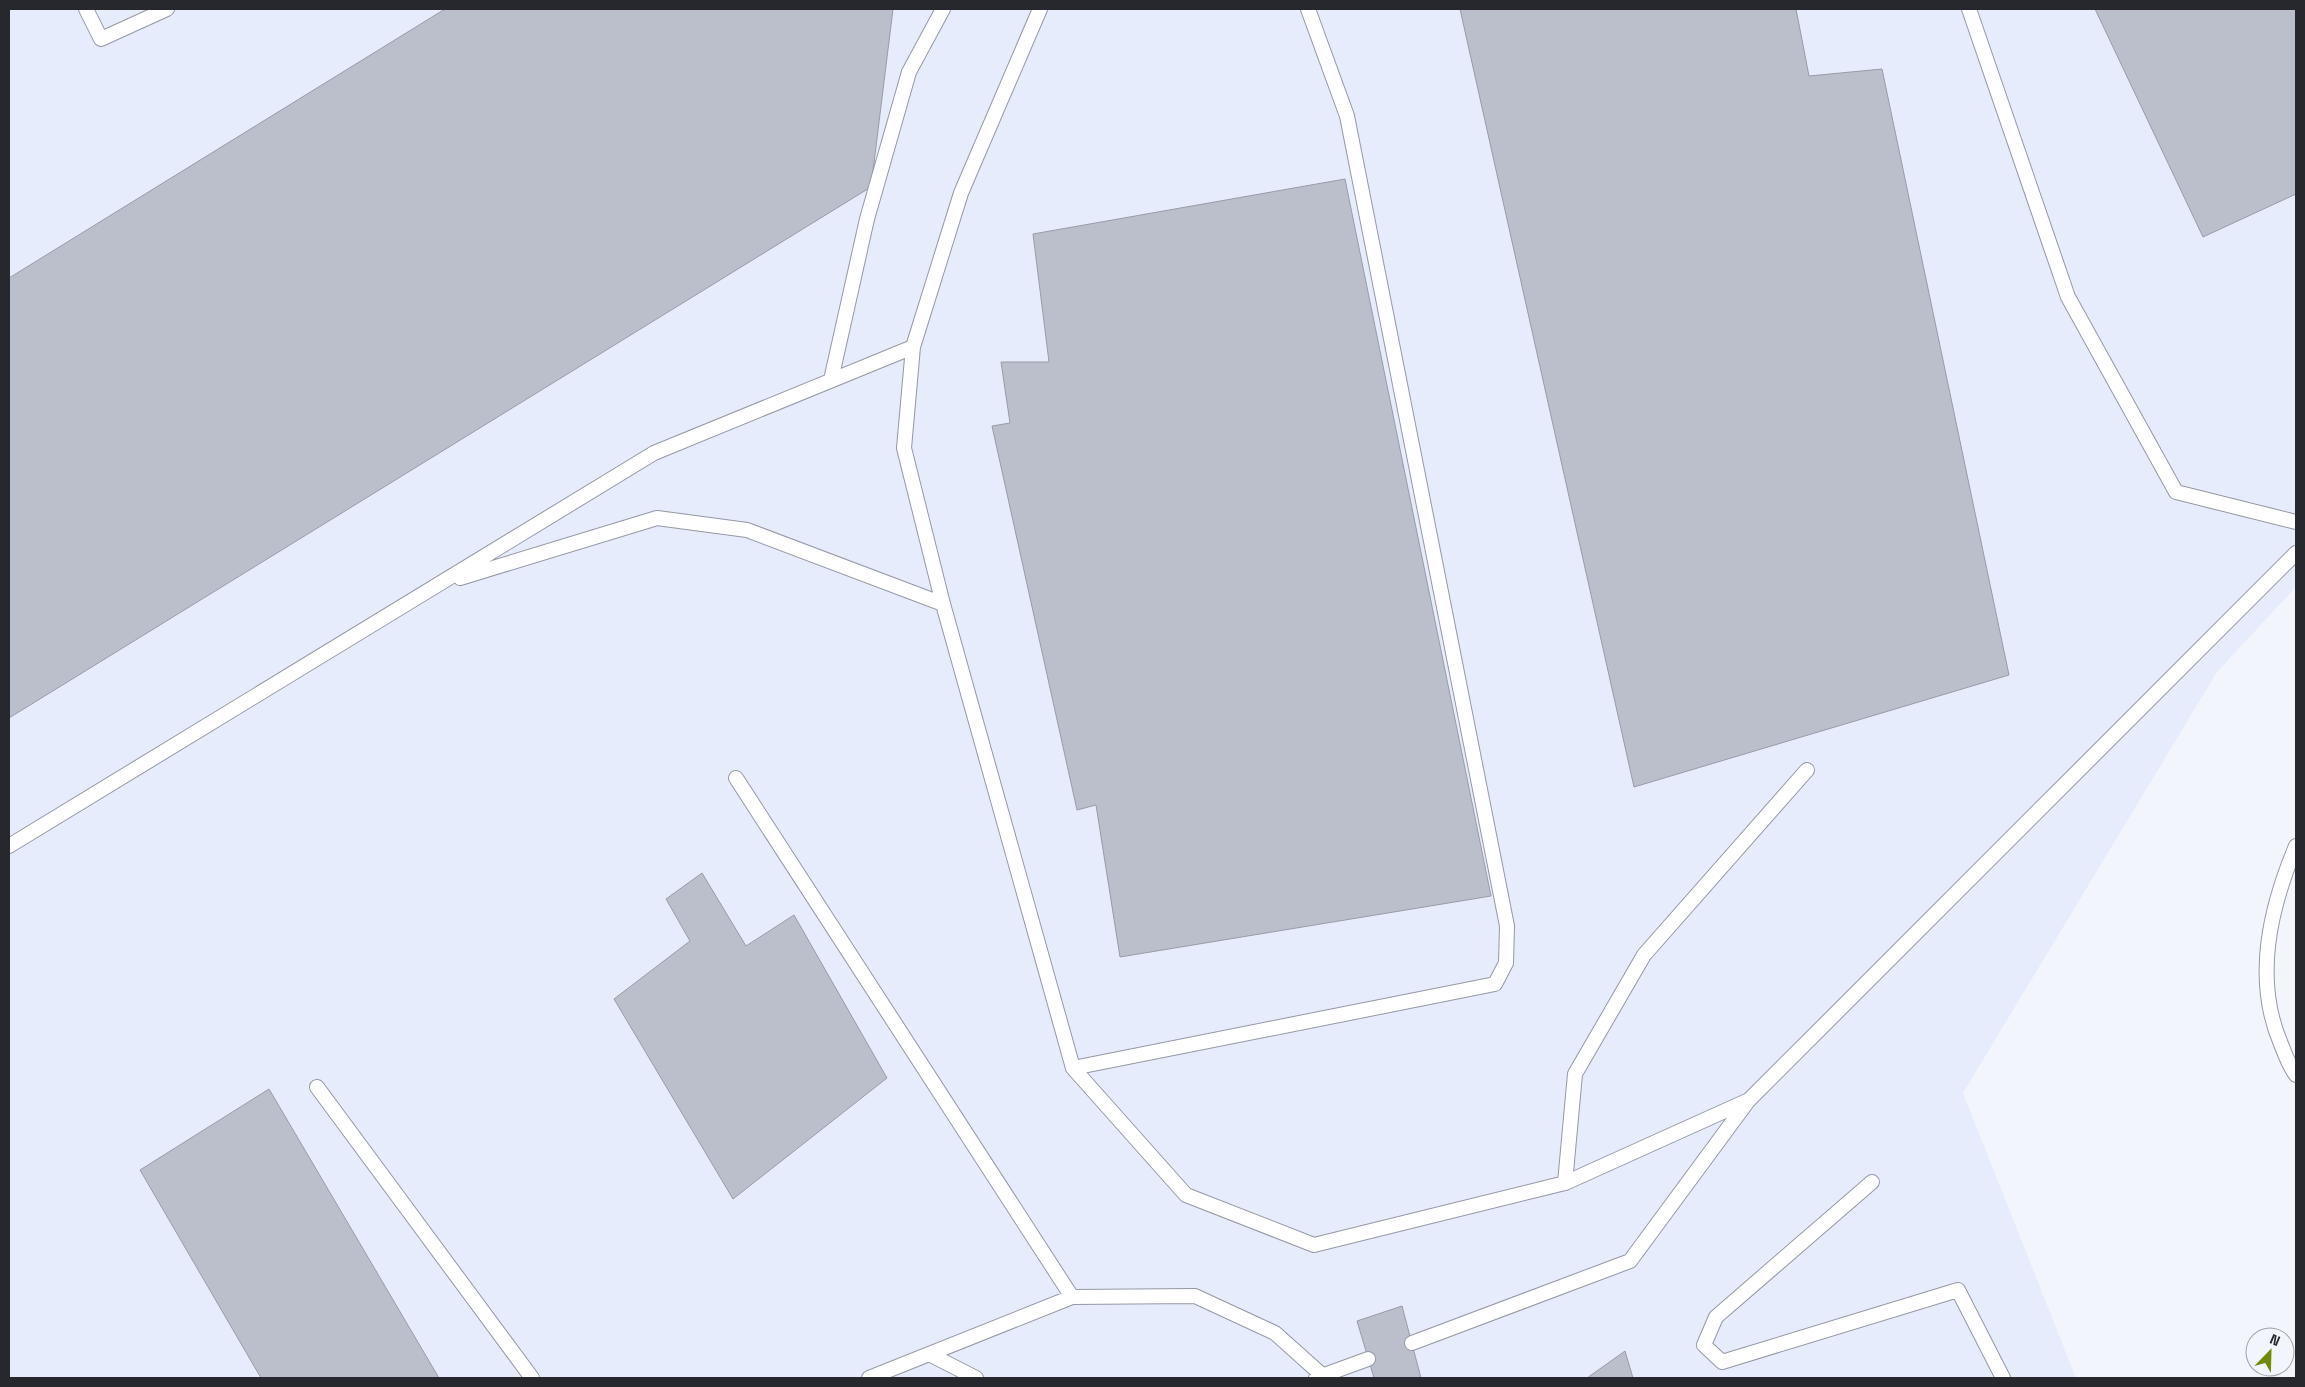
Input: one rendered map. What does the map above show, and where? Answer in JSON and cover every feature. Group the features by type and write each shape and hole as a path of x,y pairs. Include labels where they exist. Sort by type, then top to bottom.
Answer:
{"lane":[{"path":"86,9 100,39 167,9"},
{"path":"831,380 867,219 909,72 943,9"},
{"path":"1040,9 961,192 913,347 904,448 944,604 1073,1068 1186,1195 1314,1245 1565,1183 1749,1100"},
{"path":"1073,1068 1495,984 1506,963 1507,926 1347,116 1308,9"},
{"path":"1969,9 2068,297 2176,492 2296,522"},
{"path":"9,846 654,454 913,347"},
{"path":"440,584 657,518 747,530 944,604"},
{"path":"1412,1343 1630,1261 1749,1100 2296,553"},
{"path":"1565,1183 1575,1074 1644,955 1807,770"},
{"path":"736,778 1072,1297"},
{"path":"2296,846 2286,870 2266,952 2266,992 2275,1030 2296,1075"},
{"path":"317,1087 532,1378"},
{"path":"1872,1182 1716,1317 1704,1345 1722,1362 1958,1290 2003,1378"},
{"path":"869,1378 1072,1297 1195,1296 1275,1333 1319,1377 1368,1359"},
{"path":"928,1354 976,1378"}],"shaded area":[{"path":"9,9 2296,9 2296,587 2217,672 1963,1093 2076,1378 9,1378"}],"building":[{"path":"445,9 893,9 871,187 9,718 9,278"},
{"path":"1460,9 1796,9 1809,76 1882,69 2009,675 1634,787"},
{"path":"2095,9 2296,9 2296,194 2203,237"},
{"path":"1345,179 1491,896 1120,957 1096,805 1077,810 992,426 1010,423 1001,362 1049,362 1033,234"},
{"path":"702,873 746,946 794,915 887,1078 733,1199 614,999 690,941 666,899"},
{"path":"269,1089 439,1378 261,1378 140,1170"},
{"path":"1402,1306 1421,1378 1374,1378 1357,1321"},
{"path":"1625,1351 1633,1378 1587,1378"}]}
